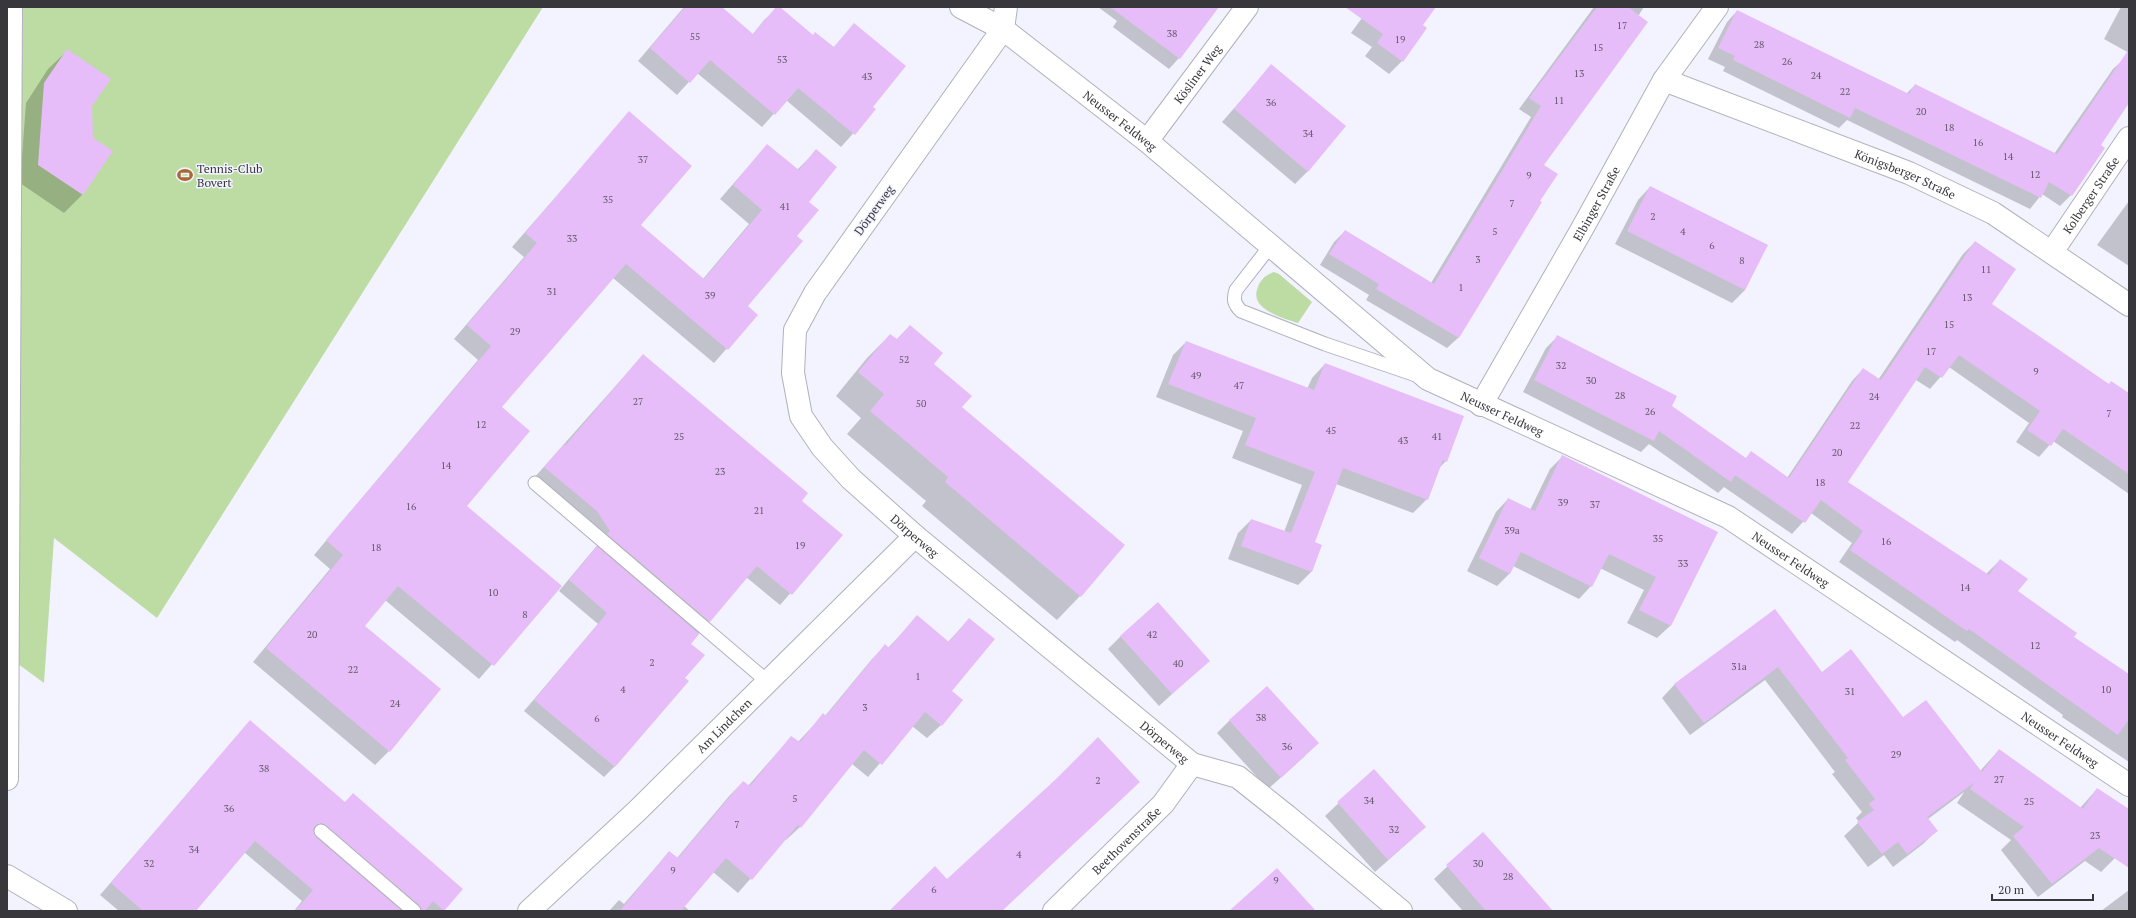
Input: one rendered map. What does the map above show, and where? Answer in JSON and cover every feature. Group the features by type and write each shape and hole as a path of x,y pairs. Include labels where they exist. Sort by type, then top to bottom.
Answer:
{"street":[{"path":"7,779 11,7"},
{"name":"Neusser Feldweg","path":"961,7 1003,29 1147,141 1428,379 1481,405 1566,442 1728,517 2129,785"},
{"path":"1003,29 1006,7"},
{"name":"Kösliner Weg","path":"1147,141 1247,7"},
{"name":"Elbinger Straße","path":"1481,405 1582,229 1664,80 1717,7"},
{"name":"Dörperweg","path":"1003,29 815,293 795,330 793,373 801,416 822,448 851,479 915,536 1192,764 1238,777 1401,911"},
{"name":"Königsberger Straße","path":"1664,80 1909,173 1993,213 2129,305"},
{"name":"Kolberger Straße","path":"2052,252 2129,138"},
{"name":"Am Lindchen","path":"530,911 637,811 915,536"},
{"name":"Beethovenstraße","path":"1054,911 1163,804 1192,764"},
{"path":"7,876 66,911"}],"lane":[{"name":"Neusser Feldweg","path":"1271,245 1236,290 1233,298 1235,306 1240,311 1325,344 1428,379"},
{"path":"535,483 768,682"},
{"path":"321,831 414,911"}],"green space":[{"name":"Tennis-Club Bovert","path":"23,7 543,7 157,618 54,538 44,683 14,661"},
{"path":"1274,272 1279,274 1312,302 1298,323 1276,315 1262,307 1258,301 1256,295 1259,284 1269,274"}],"building":[{"path":"685,7 722,7 753,34 776,7 780,7 813,35 815,32 834,47 854,23 906,66 873,107 876,109 855,135 798,88 775,115 710,60 690,83 650,48"},
{"path":"1110,7 1219,7 1180,59"},
{"path":"1345,7 1436,7 1423,25 1427,28 1403,62 1377,43 1383,34"},
{"path":"1597,7 1628,7 1648,22 1544,165 1558,174 1540,201 1542,202 1459,338 1376,289 1379,284 1329,254 1345,230 1434,284 1541,106 1529,98"},
{"path":"1737,10 1909,94 1915,84 2057,154 2129,49 2129,103 2101,145 2105,148 2072,196 2049,182 2041,198 1855,108 1850,118 1733,60 1735,56 1718,48"},
{"path":"67,49 111,79 92,106 93,138 113,151 83,195 38,165 44,83"},
{"path":"1271,64 1346,126 1308,172 1234,109"},
{"path":"629,111 692,166 641,225 704,279 762,210 733,185 767,144 799,170 816,149 837,167 809,202 819,210 797,236 803,241 748,306 758,315 728,350 626,264 502,407 530,431 467,506 562,586 494,666 398,586 365,626 441,689 390,752 266,648 343,555 326,540 491,346 467,325 537,243 525,233"},
{"path":"1650,186 1768,245 1745,290 1627,231"},
{"path":"1975,241 2016,269 1992,304 2109,384 2111,381 2129,393 2129,474 2063,429 2051,446 2027,430 2040,411 1959,355 1942,378 1925,367 1848,482 1989,575 2000,559 2028,579 2018,591 2077,633 2074,637 2129,674 2129,719 2118,735 1969,629 1967,631 1850,550 1863,531 1821,500 1805,523 1735,475 1731,482 1659,431 1654,441 1534,380 1557,335 1677,396 1672,406 1746,458 1751,451 1789,478 1863,368 1881,380"},
{"path":"910,325 943,353 934,364 972,396 962,407 1125,545 1081,597 945,482 948,477 870,411 884,394 858,372 890,334 897,339"},
{"path":"1186,341 1314,390 1325,363 1464,416 1447,462 1443,460 1428,500 1343,468 1315,542 1322,545 1312,572 1241,546 1251,519 1291,533 1315,472 1245,445 1256,418 1168,384"},
{"path":"643,354 808,493 802,501 843,535 792,595 757,566 710,622 607,534 610,531 597,511 544,467 564,444 565,446"},
{"path":"1562,455 1718,532 1671,626 1639,610 1656,577 1609,554 1592,587 1521,552 1510,574 1479,558 1508,498 1535,511"},
{"path":"597,546 699,634 691,644 705,655 685,678 689,681 615,767 534,700 607,613 569,580"},
{"path":"1158,602 1210,661 1172,694 1120,636"},
{"path":"1775,609 1822,672 1851,649 1903,717 1926,700 1982,772 1999,749 2083,809 2097,788 2129,809 2129,868 2099,848 2052,884 2013,836 2024,827 1970,789 1975,782 1927,817 1938,831 1907,854 1898,842 1882,854 1857,822 1874,810 1869,804 1875,799 1845,760 1848,758 1778,667 1704,723 1674,684"},
{"path":"917,615 949,642 969,618 995,639 952,691 963,700 942,726 925,712 882,765 864,750 801,828 798,825 752,880 726,858 681,911 620,911 669,851 678,858 743,781 750,786 791,736 800,742 823,713 826,716 885,644 889,648"},
{"path":"1267,686 1319,743 1281,778 1229,720"},
{"path":"250,720 345,802 353,793 463,889 444,911 433,901 425,911 422,911 419,905 322,823 315,826 313,829 316,837 402,911 295,911 313,890 255,841 196,911 143,911 111,883"},
{"path":"1098,737 1140,782 1002,911 889,911 935,866 947,879 1056,779"},
{"path":"1374,769 1426,827 1388,860 1337,802"},
{"path":"1483,832 1553,911 1486,911 1446,865"},
{"path":"1277,868 1316,911 1229,911"}],"place":[{"name":"Tennis-Club Bovert","path":"185,175"}]}
